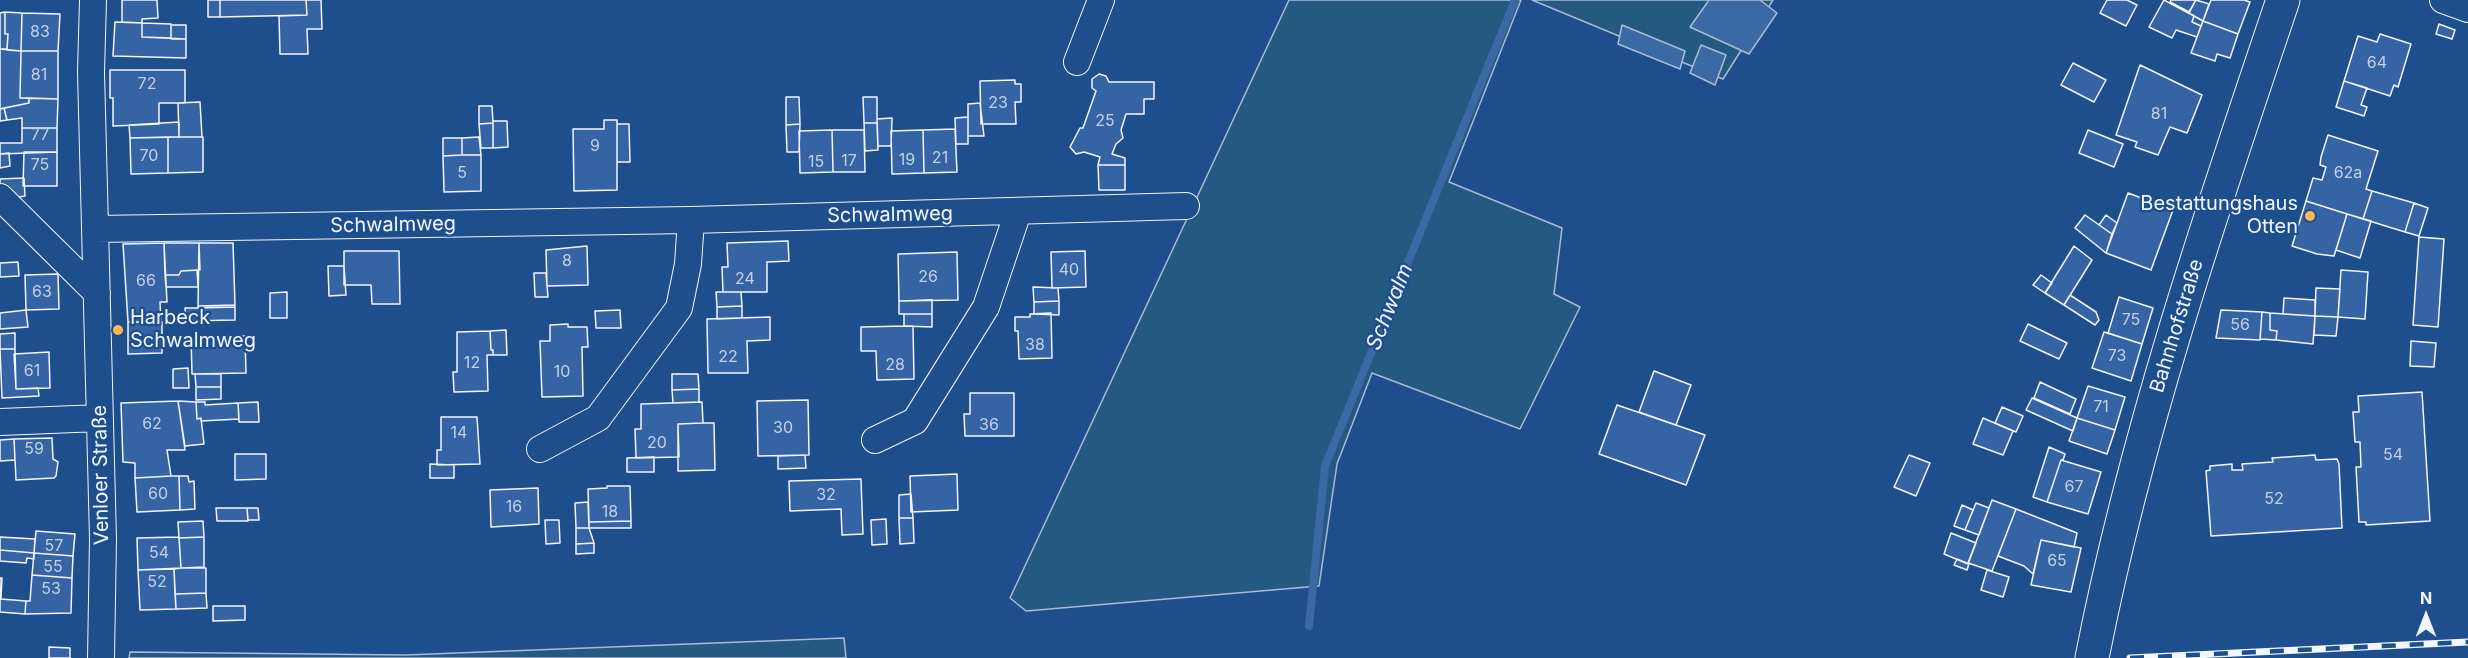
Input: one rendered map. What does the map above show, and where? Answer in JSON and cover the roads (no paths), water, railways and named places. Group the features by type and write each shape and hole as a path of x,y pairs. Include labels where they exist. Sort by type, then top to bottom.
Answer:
{"street":[{"name":"Venloer Straße","path":"93,0 91,72 103,549 101,658"},
{"path":"1077,62 1101,0"},
{"name":"Bahnhofstraße","path":"2092,658 2108,578 2149,419 2212,209 2283,0"},
{"path":"2443,0 2468,9"},
{"path":"0,197 97,293"},
{"name":"Schwalmweg","path":"95,229 691,220 1186,206"},
{"path":"875,440 915,421 986,307 1018,212"},
{"path":"540,449 598,418 679,308 688,264 691,220"},
{"path":"0,422 100,418"}],"waterway":[{"name":"Schwalm","path":"1309,626 1325,466 1515,0"}],"railway":[{"path":"2130,658 2468,642"}],"place":[{"name":"Bestattungshaus Otten","path":"2310,216"},
{"name":"Harbeck Schwalmweg","path":"118,330"}]}
